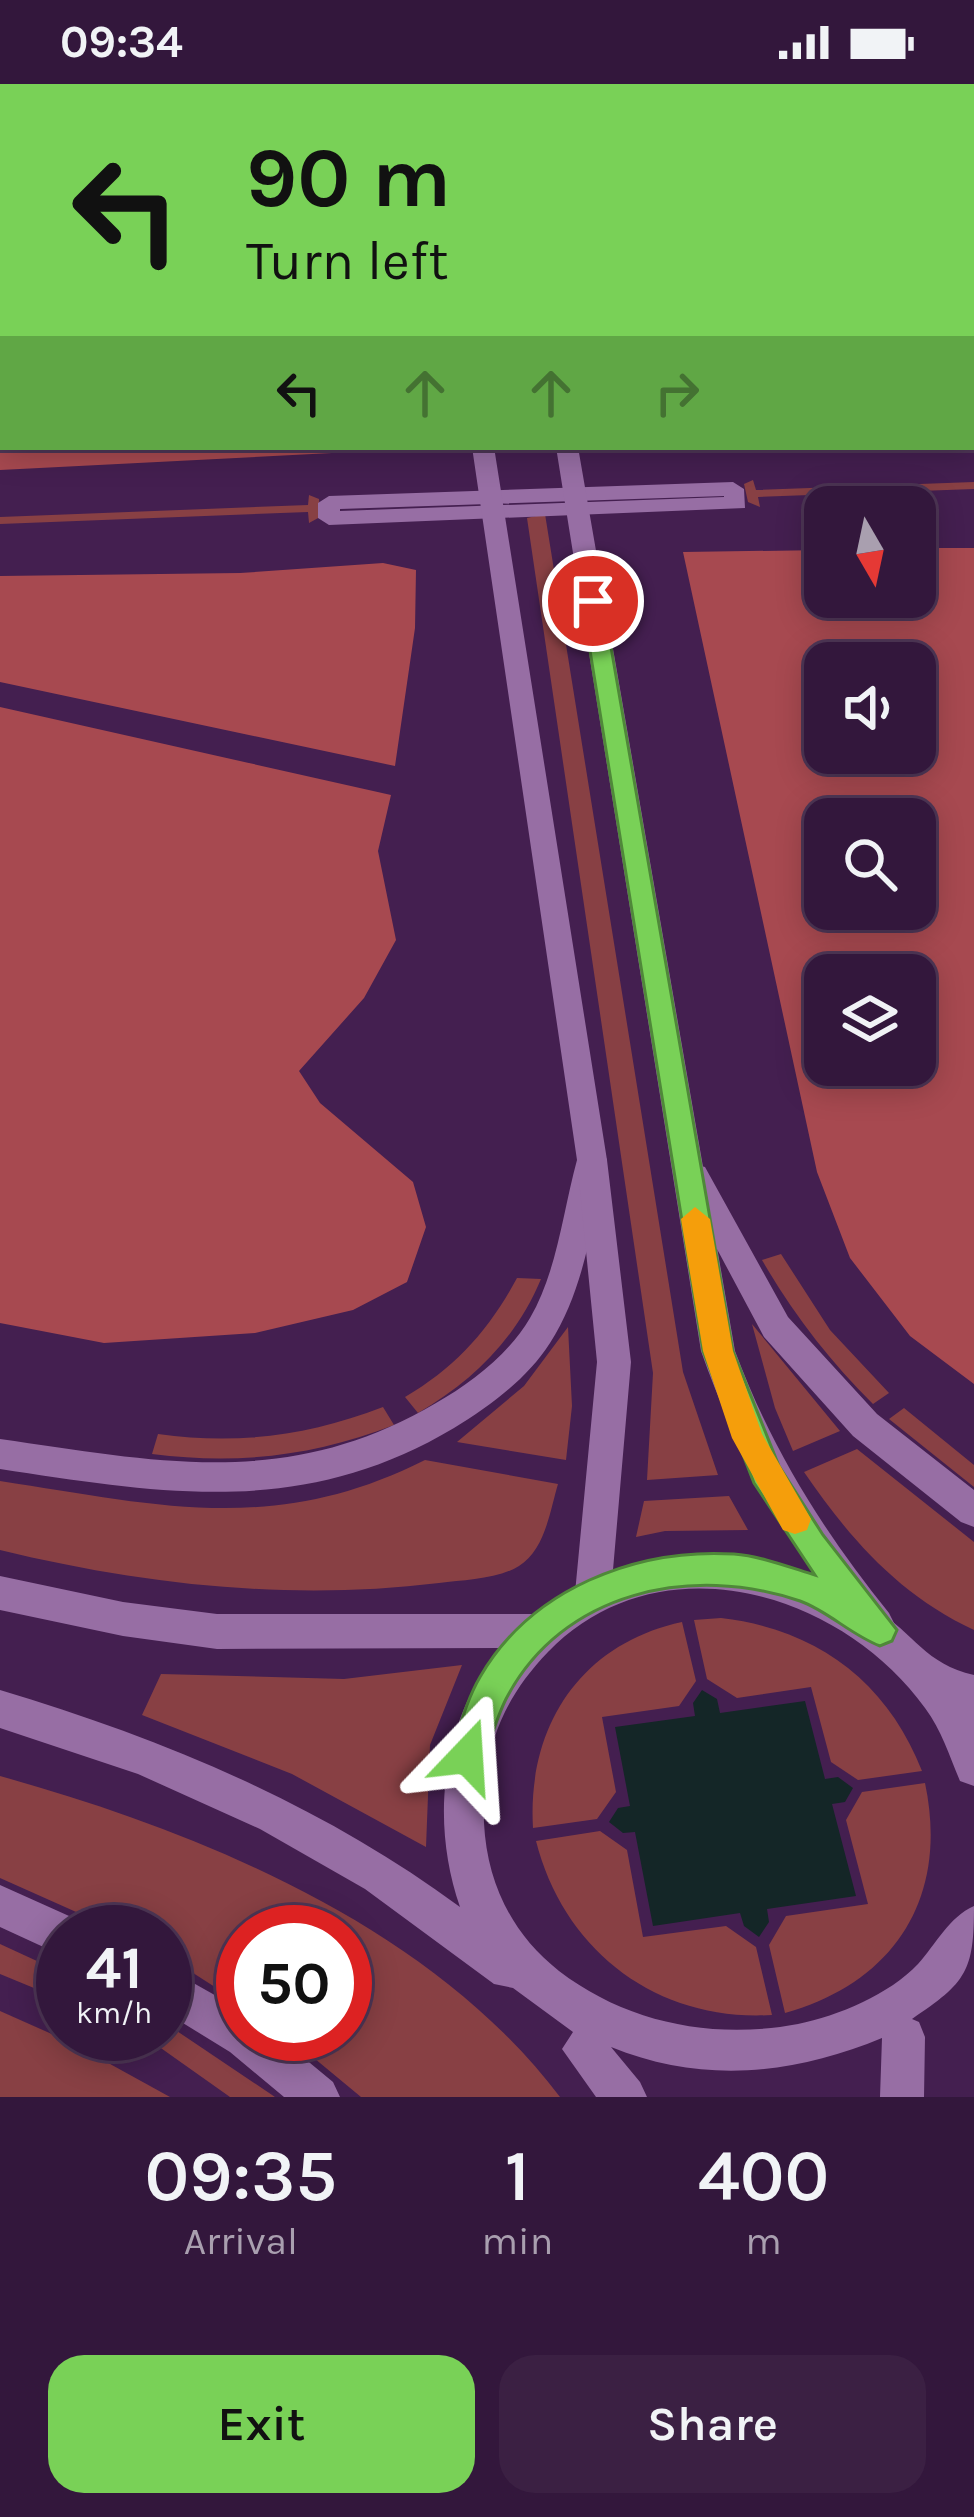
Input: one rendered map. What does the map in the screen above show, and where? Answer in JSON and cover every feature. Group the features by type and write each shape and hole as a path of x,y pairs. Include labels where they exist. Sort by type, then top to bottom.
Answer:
{"street":[{"path":"483,450 592,1160 614,1362 593,1593"},
{"path":"568,450 718,1351 748,1438 812,1546 880,1630 932,1684 974,1767"},
{"path":"490,505 328,503 329,518 733,489 736,503 577,501"},
{"path":"685,1157 776,1327 866,1425 974,1511"},
{"path":"0,1454 229,1482 327,1471 421,1434 517,1362 548,1318 592,1160"},
{"path":"520,1977 480,1905 463,1830 467,1756 492,1688 536,1632 593,1593 663,1570 738,1569 812,1589 880,1630"},
{"path":"0,1592 155,1624 243,1633 411,1628 536,1632"},
{"path":"932,1684 974,1694"},
{"path":"0,1709 90,1735 250,1802 363,1864 520,1977 625,2097"},
{"path":"0,1906 36,1923"},
{"path":"790,2087 843,2073 904,2037 965,1978 974,1928"},
{"path":"192,2004 245,2036 318,2097"},
{"path":"561,2021 625,2064 697,2088 735,2090"},
{"path":"902,2097 904,2037"}],"shaded area":[{"path":"0,450 334,450 332,453 0,470"},
{"path":"753,480 756,490 804,488 804,495 758,497 760,507 748,502 744,484"},
{"path":"974,482 974,489 936,490 936,486 865,486"},
{"path":"309,495 319,499 320,517 309,523 308,512 0,524 0,517 308,505"},
{"path":"545,514 683,1372 718,1475 647,1480 653,1373 527,518"},
{"path":"936,548 974,548 974,1384 910,1336 850,1258 817,1172 683,552 804,550 804,618 936,618"},
{"path":"383,563 416,570 415,628 395,766 0,682 0,576 240,573"},
{"path":"0,707 391,795 378,851 396,940 364,998 299,1071 320,1103 413,1182 426,1227 407,1282 353,1310 255,1333 104,1343 0,1323"},
{"path":"781,1254 830,1330 889,1393 873,1404 813,1336 762,1260"},
{"path":"517,1278 541,1279 506,1339 457,1387 418,1413 405,1397 470,1346"},
{"path":"752,1324 840,1431 793,1451 775,1408"},
{"path":"568,1327 572,1406 566,1460 457,1442 524,1386"},
{"path":"383,1407 394,1425 305,1451 245,1458 152,1454 158,1434 272,1436"},
{"path":"904,1408 974,1465 974,1487 889,1419"},
{"path":"857,1449 974,1542 974,1630 922,1600 878,1563 804,1472"},
{"path":"425,1460 558,1484 545,1529 528,1559 501,1574 470,1580 384,1588 273,1590 163,1581 0,1550 0,1481 164,1505 266,1506 317,1499 370,1484"},
{"path":"729,1496 748,1530 665,1531 636,1537 644,1501"},
{"path":"721,1618 788,1634 844,1665 889,1711 922,1771 858,1780 831,1762 811,1687 737,1698 707,1679 694,1620"},
{"path":"682,1622 696,1681 679,1706 602,1717 616,1792 597,1819 533,1828 539,1756 567,1695 615,1649"},
{"path":"462,1665 430,1745 426,1847 292,1774 142,1715 161,1674 344,1679"},
{"path":"702,1690 717,1699 720,1713 805,1701 825,1779 838,1777 853,1788 845,1802 832,1804 856,1896 767,1909 769,1922 759,1937 744,1926 740,1913 653,1926 635,1832 623,1833 609,1822 618,1808 630,1806 615,1727 695,1716 693,1703"},
{"path":"0,1776 154,1826 232,1857 328,1905 216,1905 216,1988 192,1972 192,1905 60,1905 0,1878"},
{"path":"925,1783 929,1862 921,1897 906,1929 857,1980 785,2013 769,1945 786,1916 868,1904 846,1820 862,1792"},
{"path":"600,1831 627,1850 643,1937 726,1926 756,1947 772,2015 730,2014 654,1992 621,1972 593,1946 549,1880 536,1841"},
{"path":"372,1931 446,1983 507,2036 560,2097 361,2097 318,2061 372,2061"},
{"path":"0,1944 36,1961 36,1989 0,1974"},
{"path":"0,2011 36,2027 36,2061 105,2061 170,2097 0,2097"},
{"path":"192,2041 275,2097 230,2097 179,2061 192,2061"}],"slow traffic":[{"path":"695,1219 718,1351 748,1438 795,1519"}],"route":[{"path":"467,1756 492,1688 536,1632 593,1593 663,1570 738,1569 812,1589 880,1630 812,1546 766,1473 748,1438 718,1351 593,601"}]}
